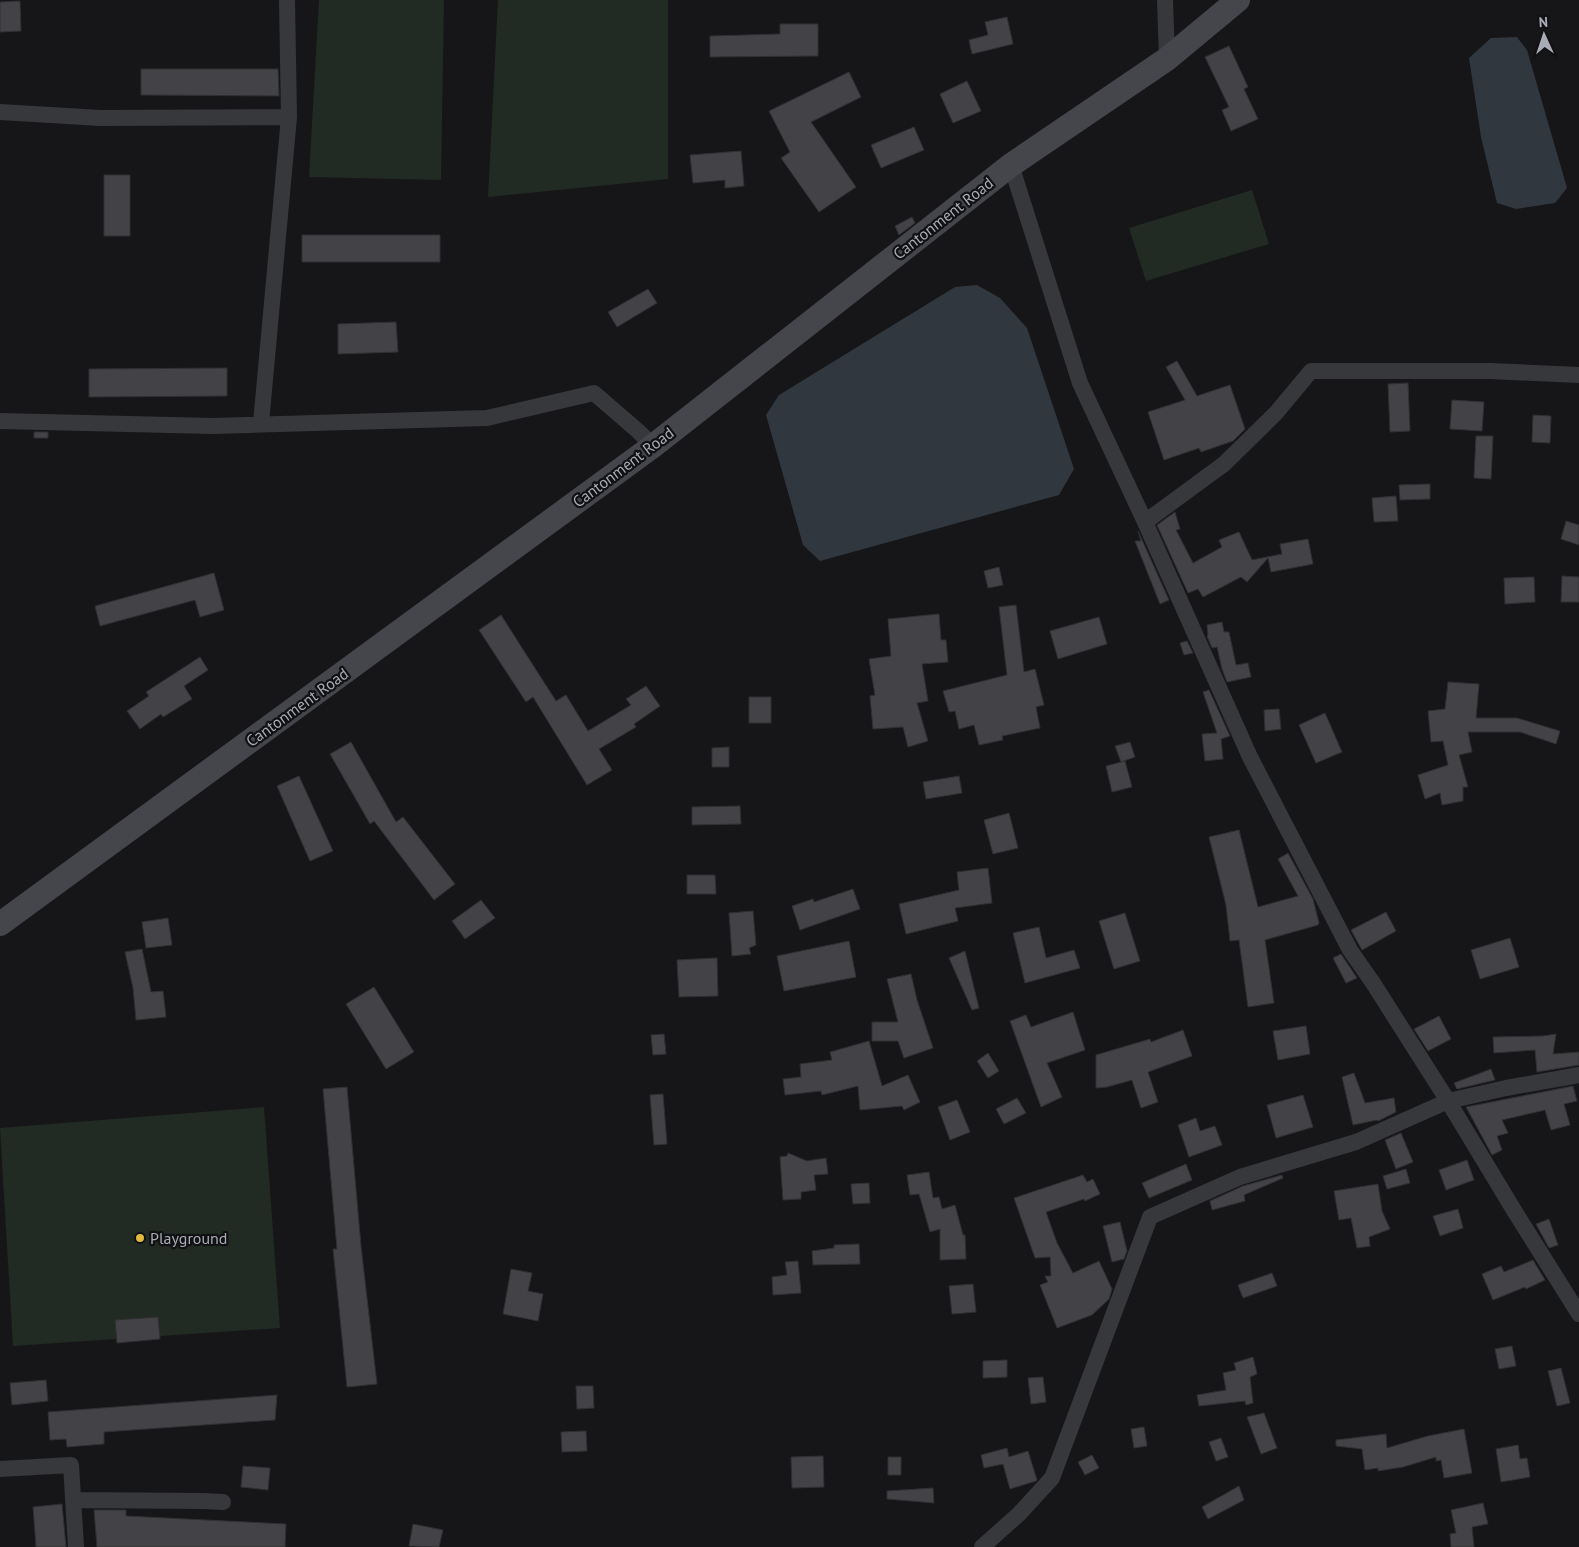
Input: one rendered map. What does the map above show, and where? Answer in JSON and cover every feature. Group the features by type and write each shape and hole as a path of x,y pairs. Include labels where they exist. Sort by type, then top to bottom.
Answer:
{"street":[{"path":"261,423 289,117 287,0"},
{"path":"1165,0 1167,59"},
{"name":"Cantonment Road","path":"0,924 653,446 1011,165 1167,59 1238,0"},
{"path":"0,112 100,118 289,117"},
{"path":"1011,165 1080,383 1145,522 1250,757 1350,950 1448,1100 1514,1212 1579,1314"},
{"path":"1145,522 1224,464 1276,413 1311,371 1490,372 1579,375"},
{"path":"0,421 213,426 261,423 487,418 594,393 638,430 653,446"},
{"path":"982,1547 1019,1514 1052,1478 1150,1217 1240,1177 1356,1142 1448,1100 1579,1074"},
{"path":"0,1469 71,1465 76,1547"},
{"path":"73,1500 223,1502"}],"shaded area":[{"path":"319,0 444,0 441,180 309,177"},
{"path":"498,0 668,0 668,179 488,197"},
{"path":"1517,37 1527,50 1567,188 1555,203 1516,209 1497,203 1481,137 1469,58 1491,38"},
{"path":"1252,190 1269,244 1146,281 1129,228"},
{"path":"977,285 1000,298 1027,328 1074,469 1059,495 820,561 803,545 766,415 779,395 955,287"},
{"name":"Playground","path":"264,1107 280,1328 13,1346 0,1128"}],"building":[{"path":"20,1 21,31 0,32 0,2"},
{"path":"1007,17 1013,44 972,54 969,40 988,35 985,22"},
{"path":"780,24 818,24 818,56 710,57 710,36 780,34"},
{"path":"1229,46 1248,87 1244,89 1258,119 1231,131 1222,110 1229,107 1205,57"},
{"path":"141,69 278,69 279,96 141,95"},
{"path":"849,72 861,97 811,122 856,187 819,212 781,158 790,152 769,111"},
{"path":"967,81 981,111 953,123 940,94"},
{"path":"914,127 924,150 881,168 871,145"},
{"path":"741,151 744,186 725,188 725,180 693,183 690,155"},
{"path":"104,175 130,175 130,236 104,236"},
{"path":"912,217 915,223 899,235 895,226"},
{"path":"302,235 440,235 440,262 302,262"},
{"path":"648,289 657,303 617,327 608,312"},
{"path":"396,322 398,352 338,354 338,324"},
{"path":"1177,361 1197,396 1230,385 1245,429 1233,441 1201,452 1199,448 1164,460 1148,412 1185,400 1166,367"},
{"path":"227,368 227,396 89,397 89,369"},
{"path":"1408,383 1410,431 1390,432 1388,384"},
{"path":"1452,400 1484,402 1482,431 1450,429"},
{"path":"1533,415 1551,416 1550,443 1532,442"},
{"path":"34,432 48,432 48,438 34,438"},
{"path":"1476,436 1493,436 1491,479 1474,478"},
{"path":"1430,484 1430,499 1400,500 1399,485"},
{"path":"1396,496 1398,521 1374,522 1372,498"},
{"path":"1175,512 1180,529 1176,530 1193,563 1222,547 1219,540 1239,532 1252,560 1282,554 1280,544 1308,539 1313,564 1271,572 1268,558 1247,582 1241,577 1203,597 1198,589 1188,593 1157,525"},
{"path":"1566,521 1579,525 1579,545 1561,539"},
{"path":"1138,531 1169,600 1160,604 1135,541 1141,541"},
{"path":"999,567 1003,585 988,588 984,571"},
{"path":"214,573 224,610 200,617 195,600 100,626 95,606"},
{"path":"1562,576 1579,577 1579,602 1561,602"},
{"path":"1534,577 1535,602 1505,604 1504,578"},
{"path":"1016,605 1024,672 1035,669 1044,705 1036,707 1040,728 1002,736 1003,740 979,745 974,725 959,729 955,711 949,712 943,691 1007,675 999,607"},
{"path":"939,614 941,640 946,640 948,662 922,664 928,701 917,703 928,741 908,747 903,727 873,729 870,696 875,695 869,659 891,656 888,619"},
{"path":"501,615 556,701 566,695 588,731 631,705 626,699 646,686 660,706 634,724 636,727 599,749 612,770 587,785 533,697 526,702 479,630"},
{"path":"1099,617 1107,644 1058,659 1050,631"},
{"path":"1222,622 1224,632 1229,632 1236,665 1248,663 1251,677 1227,682 1217,647 1212,648 1207,636 1207,625"},
{"path":"1187,641 1193,653 1184,655 1180,643"},
{"path":"200,657 208,670 184,686 192,699 163,717 161,714 140,729 127,711 149,696 146,692"},
{"path":"1448,682 1479,684 1476,718 1517,718 1560,731 1556,744 1520,732 1468,732 1472,752 1459,755 1468,787 1463,787 1463,801 1442,805 1440,793 1425,799 1418,775 1448,765 1443,741 1431,742 1428,711 1445,709"},
{"path":"1209,690 1230,736 1221,739 1223,759 1205,761 1202,734 1217,733 1203,692"},
{"path":"749,697 771,697 771,723 749,723"},
{"path":"1279,709 1281,729 1265,731 1264,710"},
{"path":"1325,713 1342,752 1316,763 1299,725"},
{"path":"351,742 396,822 403,817 455,884 434,900 374,821 370,824 330,754"},
{"path":"1130,742 1135,757 1121,762 1115,746"},
{"path":"729,747 729,767 712,767 712,748"},
{"path":"1125,761 1132,787 1112,792 1106,766"},
{"path":"299,776 333,851 310,861 277,786"},
{"path":"959,776 962,793 926,799 923,782"},
{"path":"740,806 741,824 692,825 692,807"},
{"path":"1009,813 1018,848 993,854 984,820"},
{"path":"1239,830 1258,907 1298,896 1278,859 1288,853 1313,899 1319,923 1318,925 1265,940 1274,1003 1248,1007 1239,940 1230,941 1226,905 1209,837"},
{"path":"988,868 992,903 955,908 958,921 906,934 899,904 959,890 957,872"},
{"path":"687,875 715,875 716,894 687,894"},
{"path":"853,889 860,909 800,930 792,906 813,899 814,902"},
{"path":"481,900 495,918 465,939 452,921"},
{"path":"753,911 756,945 749,948 751,954 732,956 729,913"},
{"path":"1386,912 1396,931 1362,950 1351,930"},
{"path":"1125,913 1140,961 1114,969 1099,921"},
{"path":"168,918 172,945 146,948 142,922"},
{"path":"1039,927 1046,958 1074,950 1080,968 1025,983 1013,933"},
{"path":"1510,938 1519,967 1480,979 1471,950"},
{"path":"849,941 856,977 784,991 777,956"},
{"path":"142,949 151,992 163,991 166,1017 136,1020 133,988 125,952"},
{"path":"965,951 979,1008 972,1010 949,958"},
{"path":"1341,954 1357,978 1346,983 1333,958"},
{"path":"717,958 718,996 679,997 677,960"},
{"path":"911,974 917,1000 933,1048 904,1058 898,1041 872,1041 872,1022 898,1022 887,979"},
{"path":"374,987 414,1052 386,1069 346,1004"},
{"path":"1073,1012 1085,1050 1047,1063 1062,1097 1041,1107 1010,1021 1026,1015 1031,1027"},
{"path":"1439,1016 1451,1039 1428,1051 1414,1029"},
{"path":"1306,1026 1310,1054 1278,1060 1273,1031"},
{"path":"1183,1030 1192,1056 1148,1072 1158,1102 1141,1108 1132,1080 1096,1088 1096,1055 1150,1039 1151,1042"},
{"path":"664,1034 666,1054 653,1055 651,1035"},
{"path":"1556,1034 1553,1054 1579,1052 1579,1065 1537,1072 1535,1050 1494,1053 1493,1037"},
{"path":"869,1041 882,1086 908,1075 920,1102 904,1110 902,1106 860,1110 858,1086 822,1095 821,1091 785,1095 783,1079 801,1077 800,1064 832,1060 830,1052"},
{"path":"988,1053 999,1071 988,1078 977,1061"},
{"path":"1491,1069 1495,1080 1457,1089 1454,1083"},
{"path":"1354,1073 1365,1103 1394,1098 1396,1112 1378,1121 1353,1125 1342,1077"},
{"path":"1573,1086 1577,1101 1564,1104 1570,1125 1551,1130 1545,1110 1502,1120 1508,1133 1497,1136 1502,1150 1492,1155 1466,1107"},
{"path":"347,1087 361,1246 377,1384 347,1387 333,1249 337,1249 323,1089"},
{"path":"663,1094 667,1144 654,1145 650,1095"},
{"path":"1303,1095 1313,1127 1276,1138 1267,1105"},
{"path":"1017,1098 1026,1113 1004,1124 996,1109"},
{"path":"957,1100 970,1132 950,1140 938,1107"},
{"path":"1196,1118 1200,1131 1215,1126 1222,1145 1189,1157 1178,1125"},
{"path":"1401,1133 1413,1162 1396,1169 1385,1140"},
{"path":"788,1153 807,1161 826,1158 828,1174 814,1175 816,1190 801,1192 801,1199 783,1200 780,1157 787,1156"},
{"path":"1467,1160 1474,1180 1446,1190 1439,1170"},
{"path":"1186,1164 1192,1180 1149,1198 1142,1183"},
{"path":"1406,1169 1410,1183 1387,1189 1383,1176"},
{"path":"929,1172 933,1198 939,1197 942,1209 955,1205 963,1235 965,1235 966,1259 940,1260 940,1229 930,1232 919,1194 910,1195 907,1175"},
{"path":"1083,1175 1087,1182 1093,1179 1100,1194 1085,1201 1084,1199 1046,1212 1057,1243 1073,1273 1099,1261 1112,1289 1109,1299 1092,1315 1057,1328 1040,1285 1048,1282 1045,1276 1051,1276 1050,1257 1035,1258 1014,1198"},
{"path":"1282,1175 1283,1178 1244,1195 1245,1201 1212,1210 1210,1201 1243,1186"},
{"path":"869,1183 870,1203 853,1204 851,1184"},
{"path":"1378,1184 1382,1211 1390,1229 1369,1237 1370,1246 1357,1248 1351,1218 1339,1220 1334,1191"},
{"path":"1458,1209 1463,1228 1440,1236 1433,1216"},
{"path":"1549,1219 1558,1245 1549,1248 1536,1224"},
{"path":"1120,1222 1127,1251 1124,1259 1112,1262 1103,1226"},
{"path":"859,1244 860,1264 813,1265 812,1251 834,1248 834,1245"},
{"path":"1533,1260 1545,1280 1526,1289 1525,1287 1493,1300 1482,1274 1501,1266 1504,1272"},
{"path":"798,1261 801,1293 773,1295 772,1277 787,1275 785,1262"},
{"path":"511,1269 532,1273 528,1291 543,1294 538,1321 503,1314"},
{"path":"1272,1273 1277,1286 1243,1298 1238,1285"},
{"path":"973,1284 976,1312 952,1314 949,1286"},
{"path":"158,1317 160,1339 117,1343 115,1320"},
{"path":"1512,1346 1516,1366 1499,1369 1495,1349"},
{"path":"1253,1357 1257,1374 1250,1377 1253,1403 1246,1405 1245,1401 1199,1406 1197,1395 1226,1390 1223,1373 1236,1370 1234,1363"},
{"path":"1007,1360 1007,1377 983,1378 983,1361"},
{"path":"1561,1368 1570,1403 1557,1406 1548,1371"},
{"path":"1043,1377 1046,1402 1031,1404 1028,1378"},
{"path":"46,1380 48,1401 12,1405 10,1383"},
{"path":"576,1386 593,1386 594,1408 577,1409"},
{"path":"277,1395 275,1420 104,1432 104,1444 67,1447 66,1439 50,1440 48,1412"},
{"path":"1264,1413 1277,1448 1261,1454 1247,1417"},
{"path":"1144,1427 1147,1446 1134,1448 1131,1429"},
{"path":"1464,1429 1472,1473 1444,1478 1441,1460 1436,1461 1436,1457 1403,1467 1378,1471 1378,1468 1365,1470 1362,1449 1336,1446 1336,1440 1386,1434 1387,1448 1428,1436"},
{"path":"586,1431 587,1451 562,1452 561,1432"},
{"path":"1221,1438 1228,1457 1216,1461 1209,1442"},
{"path":"1518,1445 1520,1459 1527,1458 1530,1477 1501,1482 1496,1449"},
{"path":"1007,1448 1009,1457 1028,1451 1036,1481 1010,1489 1003,1464 984,1468 981,1455"},
{"path":"1092,1455 1099,1468 1085,1475 1078,1462"},
{"path":"823,1456 824,1487 792,1488 791,1457"},
{"path":"888,1457 901,1457 901,1475 888,1475"},
{"path":"243,1466 270,1468 268,1490 241,1487"},
{"path":"1239,1486 1244,1500 1208,1519 1202,1507"},
{"path":"933,1488 934,1503 887,1499 887,1491"},
{"path":"1483,1503 1488,1524 1472,1527 1474,1547 1451,1547 1450,1534 1456,1533 1451,1510"},
{"path":"62,1504 66,1547 36,1547 33,1507"},
{"path":"94,1510 126,1510 126,1516 286,1524 285,1547 97,1547"},
{"path":"413,1524 443,1530 439,1547 409,1546"}],"place":[{"name":"Playground","path":"140,1238"}]}
